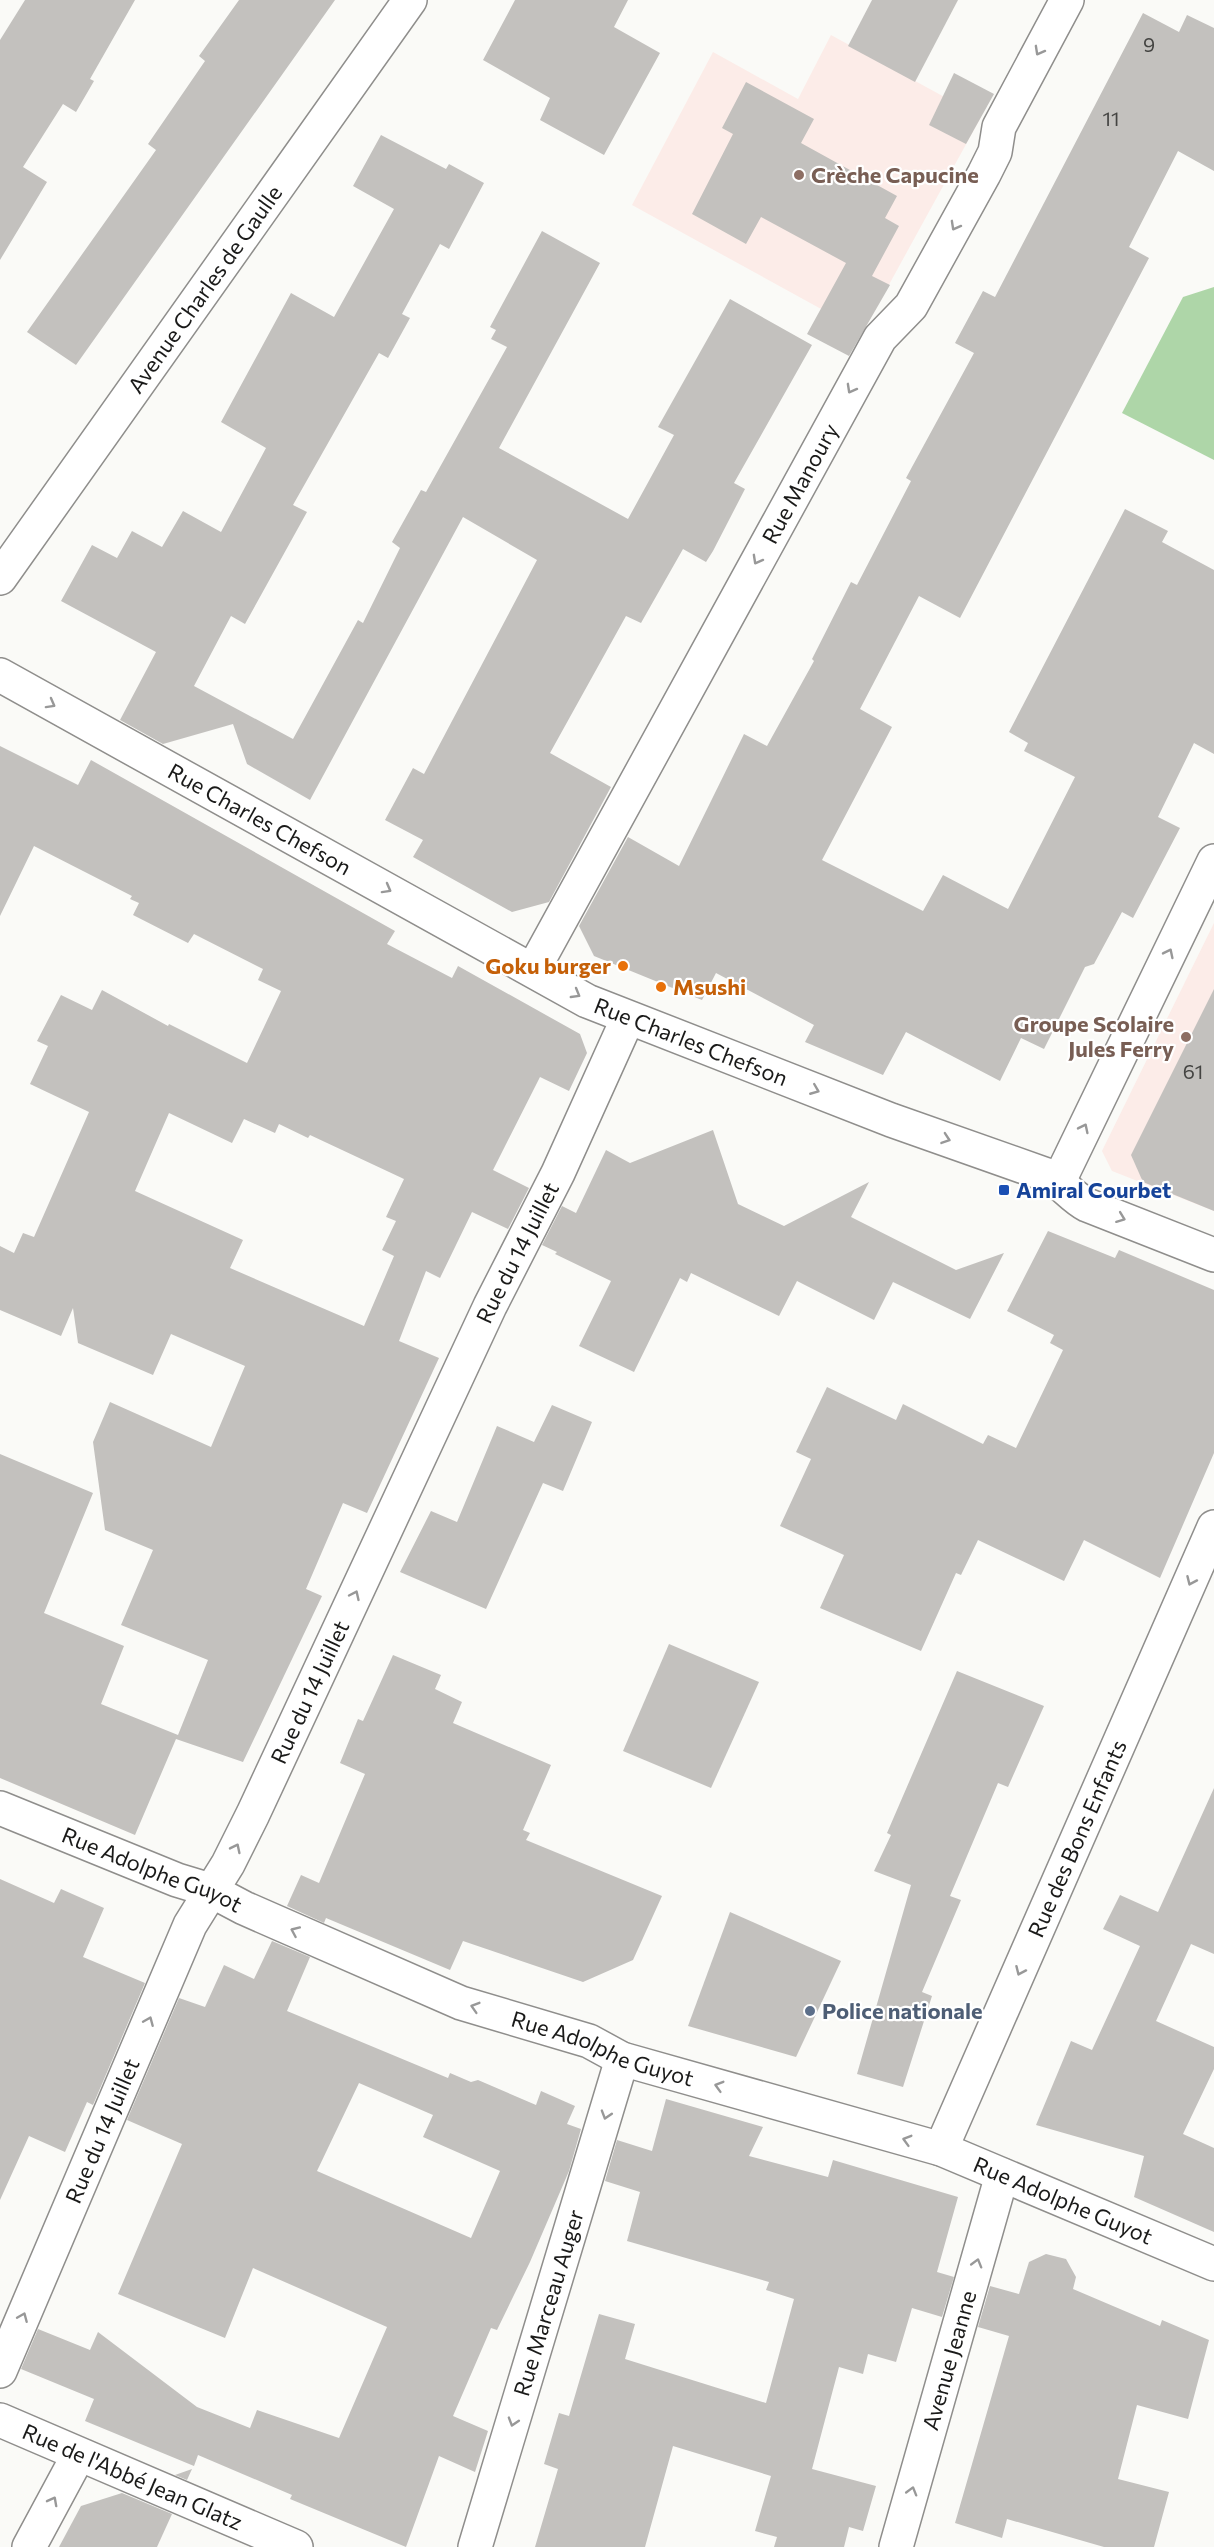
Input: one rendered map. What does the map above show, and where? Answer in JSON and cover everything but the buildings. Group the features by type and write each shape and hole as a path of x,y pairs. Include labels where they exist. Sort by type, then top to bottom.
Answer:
{"street":[{"name":"Avenue Charles de Gaulle","path":"0,578 410,0"},
{"name":"Rue Manoury","path":"533,970 880,338 911,306 984,174 995,152 999,127 1004,115 1067,0"},
{"name":"Rue Charles Chefson","path":"0,675 587,1001 891,1120 1044,1174 1059,1181 1072,1196 1087,1205 1214,1255"},
{"path":"1059,1181 1214,861"},
{"name":"Rue du 14 Juillet","path":"0,2371 190,1925 228,1864 490,1306 558,1173 628,1018"},
{"name":"Rue des Bons Enfants","path":"941,2149 1214,1527"},
{"name":"Rue Adolphe Guyot","path":"0,1808 177,1880 210,1890 244,1908 462,2003 589,2042 622,2059 941,2149 1214,2264"},
{"name":"Rue Marceau Auger","path":"475,2547 622,2059"},
{"name":"Avenue Jeanne","path":"896,2547 1002,2175"},
{"name":"Rue de l'Abbé Jean Glatz","path":"0,2420 78,2456 296,2547"},
{"path":"29,2547 78,2456"}],"shaded area":[{"name":"Crèche Capucine","path":"831,35 981,117 863,332 632,205 713,52 798,99"},
{"name":"Groupe Scolaire Jules Ferry","path":"1214,923 1214,1211 1112,1171 1102,1151"}],"green space":[{"path":"1214,287 1214,460 1122,413 1183,297"}],"place":[{"name":"Crèche Capucine","path":"799,175"},
{"name":"Goku burger","path":"623,966"},
{"name":"Msushi","path":"661,987"},
{"name":"Groupe Scolaire Jules Ferry","path":"1186,1037"},
{"name":"Amiral Courbet","path":"1004,1190"},
{"name":"Police nationale","path":"810,2011"}]}
